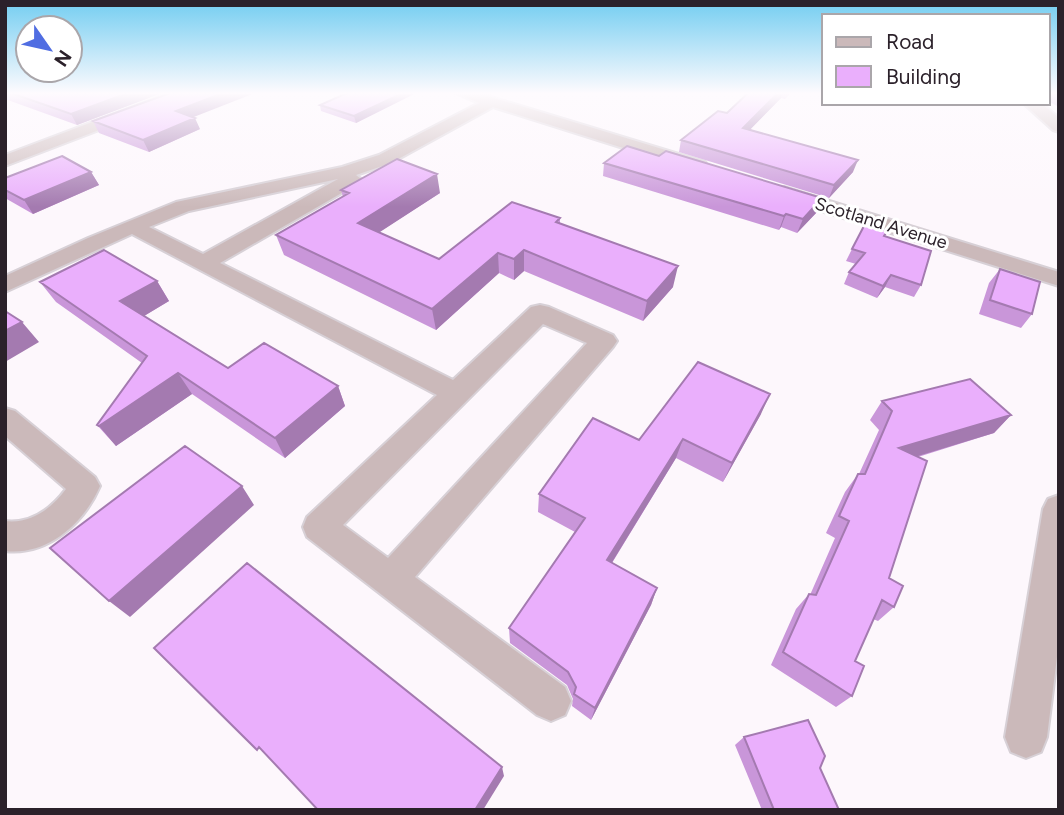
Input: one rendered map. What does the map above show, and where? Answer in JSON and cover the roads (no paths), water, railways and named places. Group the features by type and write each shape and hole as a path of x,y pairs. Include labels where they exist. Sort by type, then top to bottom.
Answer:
{"street":[{"path":"5,161 83,131"},
{"path":"205,262 437,131"},
{"path":"586,131 711,170"},
{"path":"5,285 183,206 346,172 385,159"},
{"name":"Scotland Avenue","path":"763,187 1059,279"},
{"path":"133,227 456,393"},
{"path":"390,580 604,341 541,313 319,527 551,701"},
{"path":"5,419 84,486 81,498 68,511 33,534 11,538 5,536"},
{"path":"1026,737 1059,509"}]}
